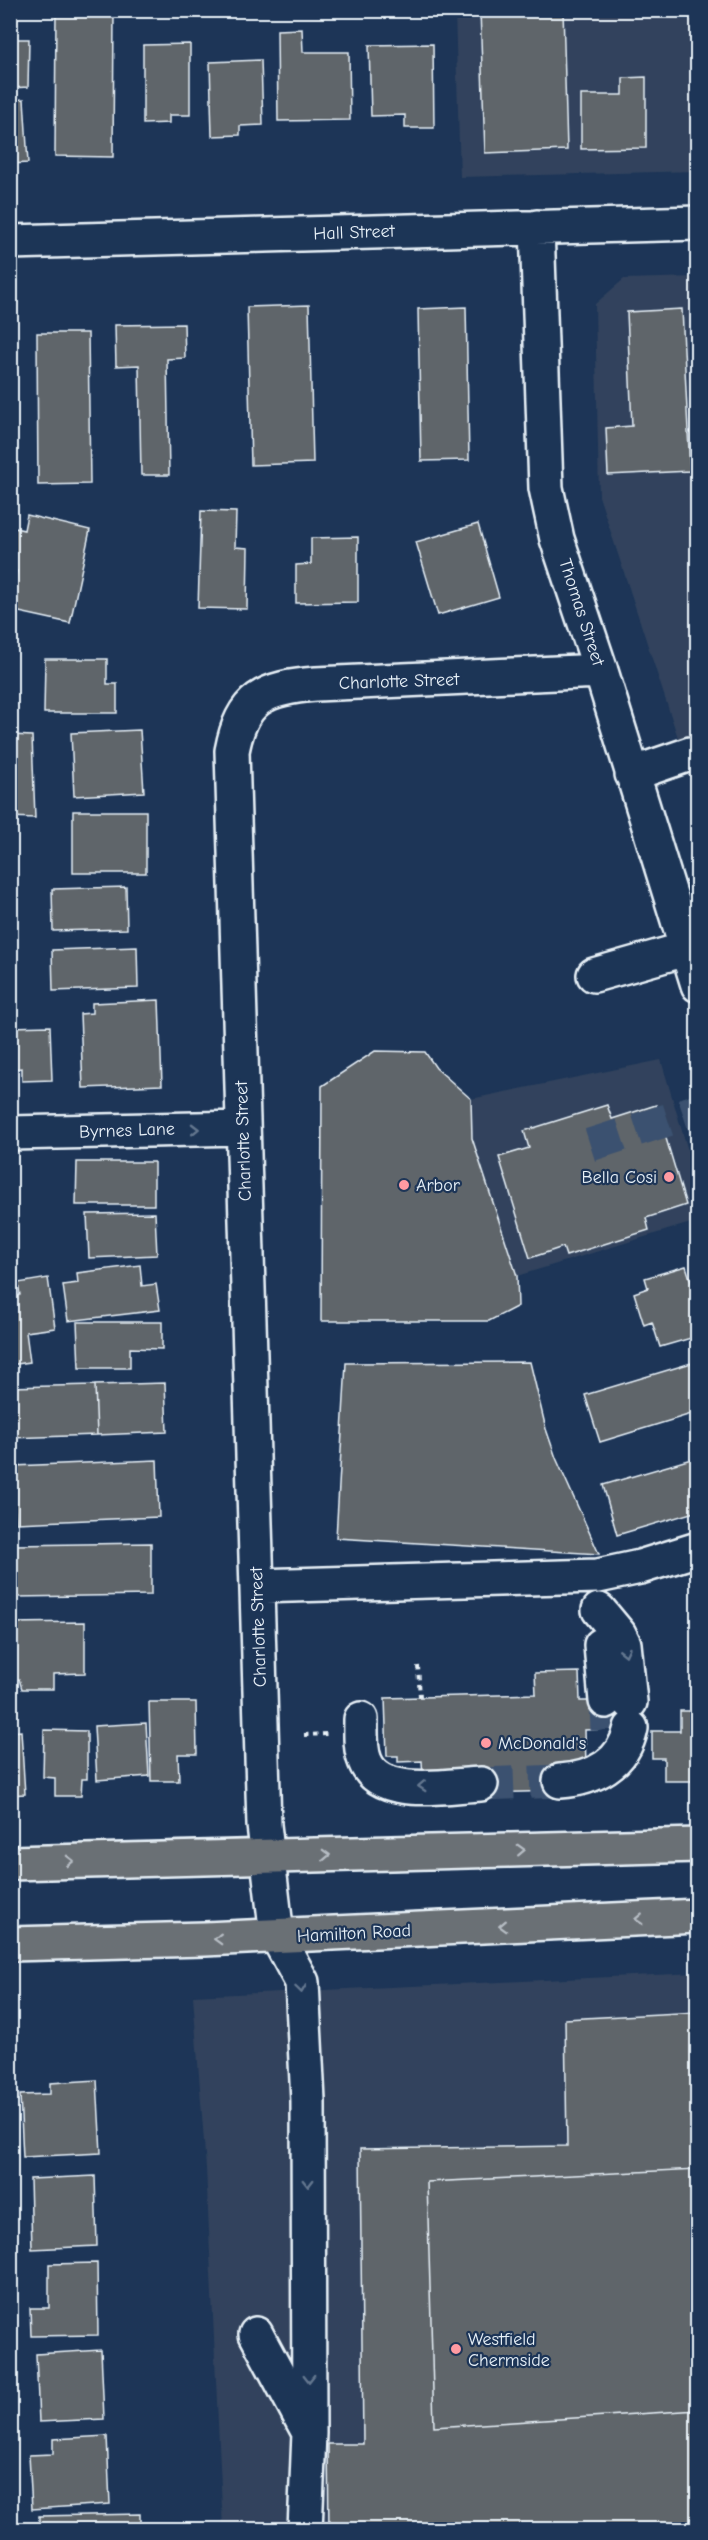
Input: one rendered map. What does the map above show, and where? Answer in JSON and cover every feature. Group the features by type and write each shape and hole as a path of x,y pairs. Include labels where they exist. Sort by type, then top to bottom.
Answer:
{"main road":[{"path":"10,1863 698,1845"},
{"name":"Hamilton Road","path":"10,1944 277,1936 698,1917"}],"street":[{"name":"Hall Street","path":"10,242 698,223"},
{"name":"Thomas Street","path":"537,227 546,488 557,539 601,671 698,985"},
{"name":"Charlotte Street","path":"277,1936 264,1825 232,751 242,716 251,704 264,695 293,686 601,671"},
{"path":"632,774 690,754 698,754"},
{"path":"594,975 686,949"},
{"name":"Byrnes Lane","path":"10,1133 243,1128"},
{"path":"257,1586 598,1576 640,1567 698,1549"},
{"path":"599,1610 619,1634 624,1644 618,1715"},
{"path":"560,1781 581,1779 601,1769 618,1758 628,1742 618,1715 601,1645"},
{"path":"361,1719 364,1759 375,1776 382,1781 405,1787 481,1784"},
{"path":"277,1936 302,1982 308,2102 309,2433 305,2529"},
{"path":"256,2334 309,2433"}],"path":[{"path":"418,1666 420,1697"}],"shaded area":[{"path":"455,11 697,11 697,171 460,177"},
{"path":"697,277 697,796 599,496 595,304 624,279"},
{"path":"661,1060 697,1181 697,1221 517,1276 472,1138 471,1099"},
{"name":"Westfield Chermside","path":"697,1973 697,2529 223,2529 206,2168 193,1996"}],"building":[{"path":"10,10 16,10 15,39 29,39 28,87 10,88"},
{"path":"56,10 114,11 113,157 55,156"},
{"path":"480,10 563,10 567,150 485,153"},
{"path":"302,29 303,52 349,52 350,120 278,121 277,30"},
{"path":"190,44 190,115 169,115 169,123 143,124 143,45"},
{"path":"433,44 434,128 405,128 405,115 371,116 369,45"},
{"path":"261,60 263,125 240,126 240,135 212,136 210,62"},
{"path":"646,77 646,148 581,149 581,95 623,95 623,78"},
{"path":"24,99 28,163 10,164 10,100"},
{"path":"309,305 313,463 251,465 247,307"},
{"path":"466,307 469,460 421,461 418,309"},
{"path":"682,309 690,471 608,475 606,428 632,426 627,312"},
{"path":"184,324 185,358 167,359 169,475 141,475 139,365 116,366 115,325"},
{"path":"37,333 88,333 90,484 38,485"},
{"path":"201,511 236,512 235,547 248,548 247,609 198,608"},
{"path":"27,515 90,530 70,623 10,610 17,571 10,570 10,527 24,530"},
{"path":"478,524 499,597 438,615 416,542"},
{"path":"358,537 358,602 296,603 296,565 311,564 311,538"},
{"path":"45,659 107,659 107,684 117,684 117,713 44,713"},
{"path":"140,730 144,792 74,796 71,733"},
{"path":"10,735 32,736 35,818 10,817"},
{"path":"73,811 146,811 146,873 73,873"},
{"path":"126,887 127,929 53,931 52,889"},
{"path":"137,947 138,988 53,991 52,950"},
{"path":"159,1000 162,1085 83,1088 80,1014 92,1013 92,1003"},
{"path":"50,1026 52,1080 22,1081 22,1068 10,1069 10,1027"},
{"name":"Arbor","path":"375,1051 425,1052 436,1068 471,1099 472,1138 517,1276 518,1306 489,1321 321,1321 322,1086"},
{"path":"607,1105 612,1119 656,1105 686,1205 646,1218 649,1230 566,1256 563,1247 530,1258 499,1157 529,1148 524,1131"},
{"path":"77,1162 154,1162 154,1205 76,1205"},
{"path":"155,1213 157,1255 89,1258 87,1214"},
{"path":"140,1265 142,1286 156,1284 160,1310 68,1321 63,1285 78,1283 77,1273"},
{"path":"686,1266 698,1304 698,1336 660,1347 652,1322 644,1325 634,1293 648,1288 645,1278"},
{"path":"48,1278 55,1328 26,1332 30,1362 10,1365 10,1297 20,1295 18,1283"},
{"path":"77,1322 162,1322 162,1349 130,1348 130,1368 79,1368"},
{"path":"698,1361 698,1412 600,1442 585,1395"},
{"path":"530,1362 546,1429 556,1458 599,1554 336,1538 346,1363"},
{"path":"165,1383 167,1432 97,1435 95,1385"},
{"path":"95,1385 97,1435 10,1438 10,1387"},
{"path":"698,1457 698,1511 617,1535 603,1485"},
{"path":"157,1460 159,1517 16,1523 13,1466"},
{"path":"151,1543 151,1595 15,1597 15,1545"},
{"path":"85,1622 85,1673 53,1674 53,1689 22,1689 19,1679 10,1679 10,1623"},
{"name":"McDonald's","path":"579,1672 580,1701 620,1701 631,1728 585,1730 586,1766 561,1791 481,1793 423,1779 422,1761 398,1762 398,1756 387,1756 385,1698 536,1694 535,1673"},
{"path":"149,1702 196,1702 197,1754 178,1754 179,1781 151,1781"},
{"path":"680,1711 698,1711 698,1781 664,1781 664,1758 652,1758 652,1731 680,1731"},
{"path":"146,1723 149,1776 97,1780 94,1726"},
{"path":"44,1730 87,1731 87,1779 82,1779 81,1796 55,1796 55,1778 43,1777"},
{"path":"21,1731 25,1794 10,1795 10,1732"},
{"name":"Westfield Chermside","path":"698,2012 698,2530 329,2530 328,2444 363,2444 360,2149 567,2146 565,2019"},
{"path":"97,2080 101,2153 23,2157 20,2095 50,2094 50,2083"},
{"path":"698,2169 698,2410 434,2427 427,2182"},
{"path":"95,2176 97,2246 32,2249 30,2179"},
{"path":"97,2263 98,2335 31,2336 30,2308 49,2308 49,2264"},
{"path":"101,2350 104,2419 39,2422 36,2354"},
{"path":"107,2436 110,2504 32,2509 29,2455 53,2454 53,2439"},
{"path":"140,2514 140,2530 39,2530 39,2516"}],"tunnel":[{"path":"590,1145 698,1110"},
{"path":"606,1701 607,1730"},
{"path":"481,1784 560,1781"}],"place":[{"name":"Bella Cosi","path":"669,1177"},
{"name":"Arbor","path":"404,1185"},
{"name":"McDonald's","path":"486,1743"},
{"name":"Westfield Chermside","path":"456,2349"}]}
